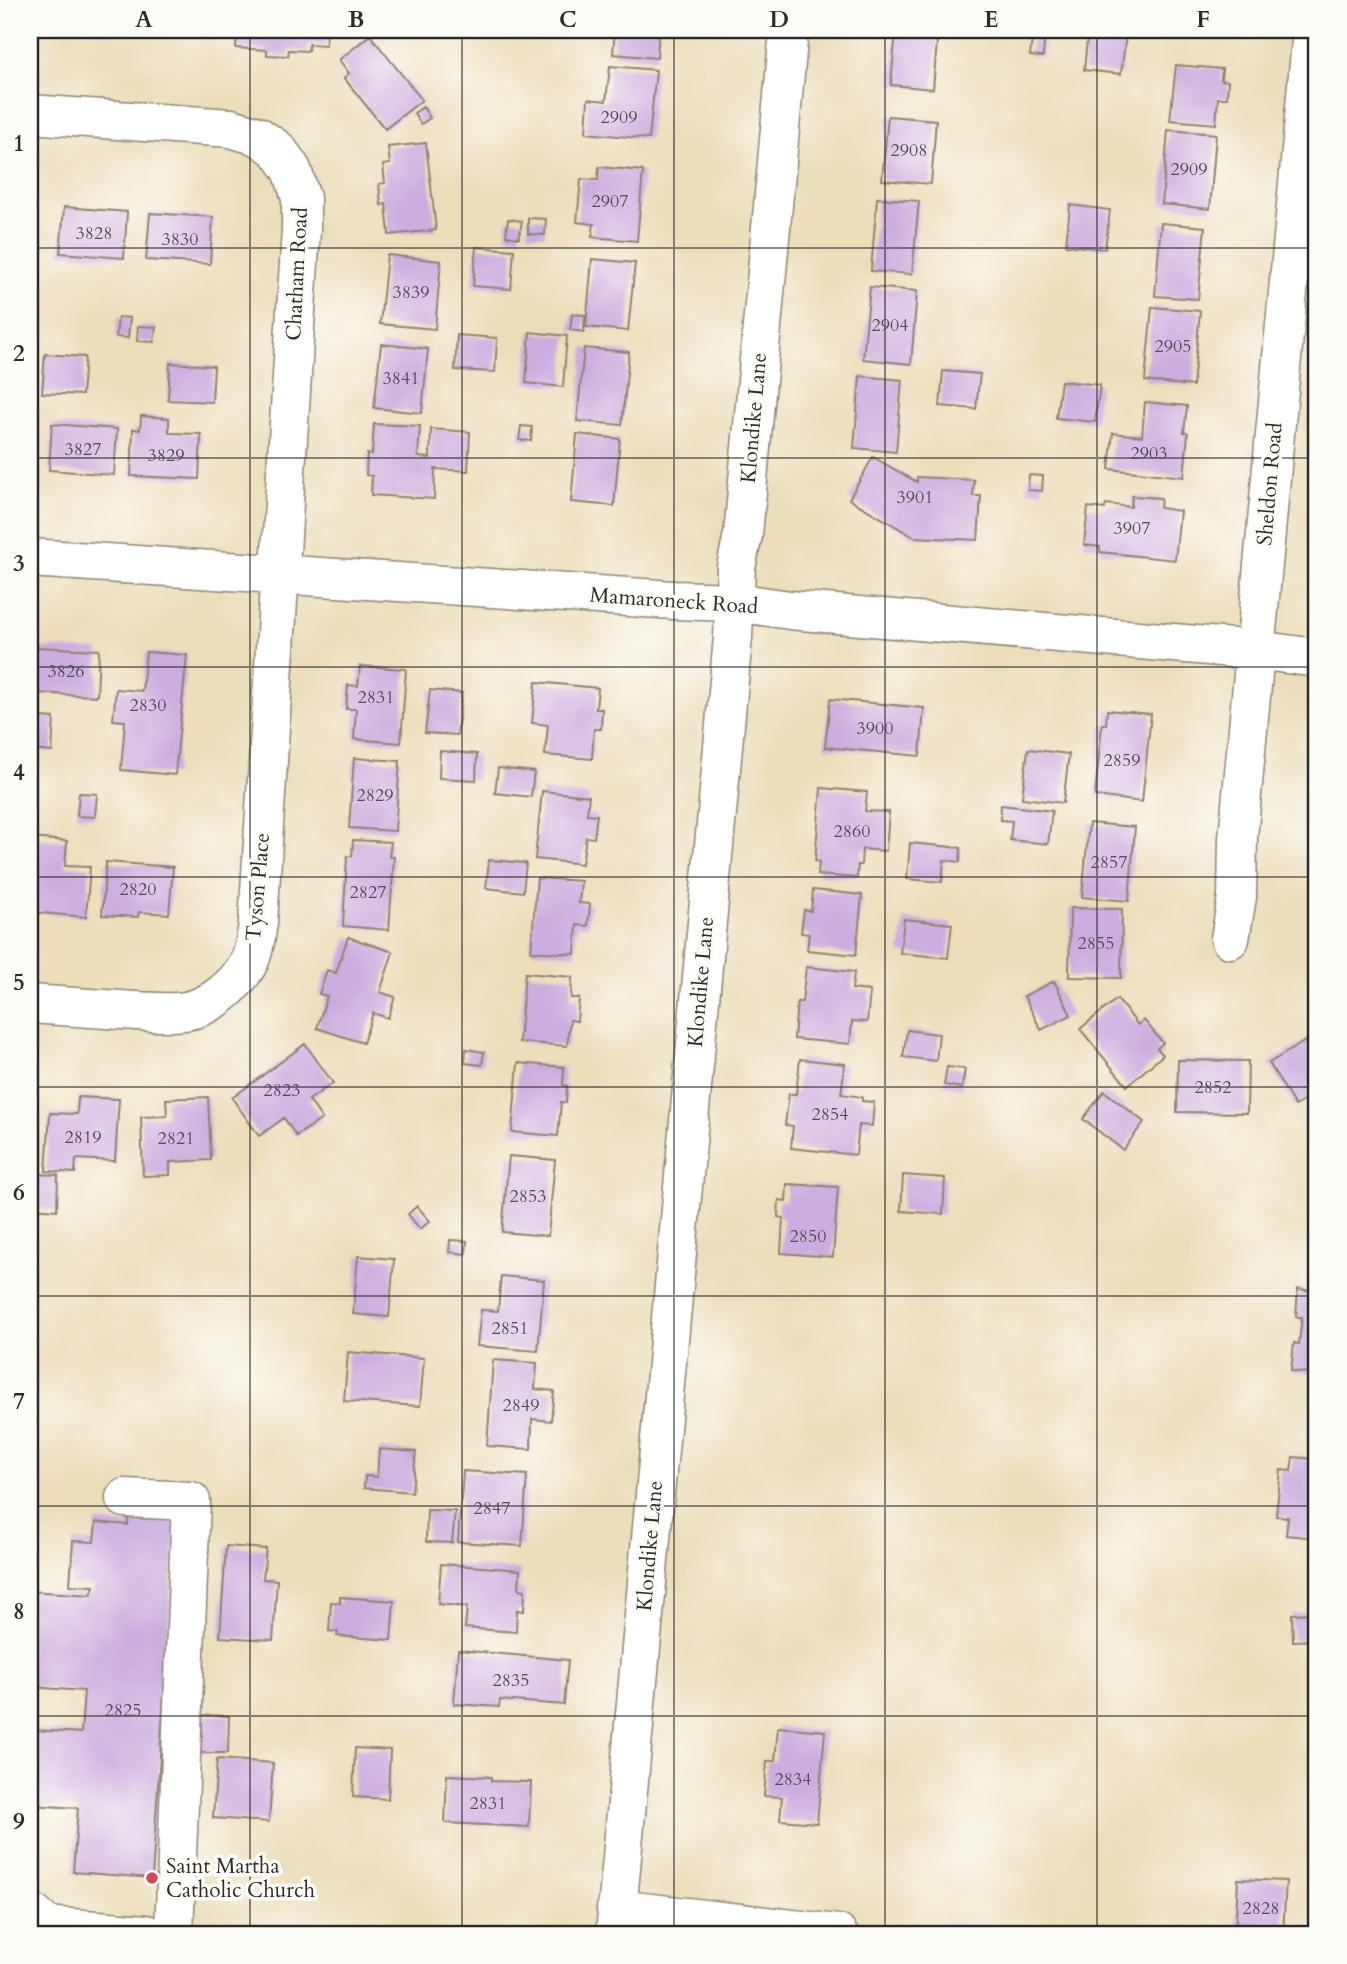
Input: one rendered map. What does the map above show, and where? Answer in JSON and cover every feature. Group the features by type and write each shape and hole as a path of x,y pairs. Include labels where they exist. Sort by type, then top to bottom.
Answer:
{"street":[{"name":"Klondike Lane","path":"616,1922 733,637 736,567 744,522 789,30"},
{"name":"Sheldon Road","path":"1230,939 1237,897 1238,838 1311,30"},
{"name":"Chatham Road","path":"30,114 231,128 258,136 278,150 292,170 301,198 301,230 281,574"},
{"name":"Mamaroneck Road","path":"30,558 342,580 734,602 790,610 1255,650 1317,658"},
{"name":"Tyson Place","path":"30,1004 164,1013 188,1011 218,997 239,977 250,960 258,923 281,574"},
{"path":"125,1498 191,1501 174,1934"},
{"path":"36,1921 146,1934"},
{"path":"616,1922 838,1934"}],"building":[{"path":"92,30 124,30 123,34"},
{"path":"147,30 215,30 214,39 146,35"},
{"path":"237,30 327,30 326,45 309,44 308,51 289,50 288,56 267,55 267,50 236,48"},
{"path":"615,30 659,30 657,58 613,54"},
{"path":"896,30 938,30 933,89 891,85"},
{"path":"1088,30 1126,35 1121,74 1084,70"},
{"path":"370,35 422,100 385,129 344,78 349,73 339,60"},
{"path":"1032,39 1044,41 1043,57 1030,56"},
{"path":"1176,65 1222,69 1221,80 1228,81 1227,98 1218,98 1216,124 1170,120"},
{"path":"610,66 656,70 649,139 586,133 588,99 606,101"},
{"path":"423,107 430,118 421,124 414,113"},
{"path":"888,116 936,120 931,184 882,180"},
{"path":"1168,130 1216,134 1210,209 1162,204"},
{"path":"426,143 436,230 389,235 386,204 381,205 379,184 385,183 383,165 390,164 388,147"},
{"path":"599,167 643,171 637,241 592,237 594,224 577,222 581,179 598,180"},
{"path":"877,198 919,201 912,274 871,271"},
{"path":"1070,205 1110,210 1105,249 1066,245"},
{"path":"64,207 127,212 124,258 60,253"},
{"path":"150,213 213,217 210,264 146,260"},
{"path":"528,218 546,219 545,235 528,234"},
{"path":"508,219 522,221 519,238 506,236"},
{"path":"1161,223 1205,227 1198,299 1155,296"},
{"path":"476,247 514,250 511,289 473,286"},
{"path":"387,255 441,261 435,329 380,324"},
{"path":"592,259 635,263 628,331 586,327"},
{"path":"870,287 917,291 911,364 863,359"},
{"path":"1152,307 1200,311 1193,386 1145,381"},
{"path":"572,314 585,315 584,332 570,330"},
{"path":"118,317 130,318 128,338 116,337"},
{"path":"138,326 156,327 154,342 137,341"},
{"path":"530,332 567,336 563,387 526,383"},
{"path":"457,335 497,338 495,372 455,370"},
{"path":"381,344 428,349 422,413 374,408"},
{"path":"584,348 629,352 622,425 577,421"},
{"path":"45,354 85,357 82,395 42,393"},
{"path":"170,363 214,366 212,402 168,400"},
{"path":"943,371 980,374 976,409 940,406"},
{"path":"860,376 902,380 896,452 854,448"},
{"path":"1061,381 1100,385 1095,422 1056,418"},
{"path":"1145,402 1187,406 1184,432 1188,433 1184,477 1109,469 1113,433 1142,436"},
{"path":"141,416 169,418 169,433 201,434 199,479 131,476 133,429 140,430"},
{"path":"52,424 117,429 114,475 49,470"},
{"path":"374,424 420,426 418,457 430,458 431,429 470,432 468,471 435,469 434,499 371,495 372,476 366,475 367,454 372,455"},
{"path":"521,426 532,427 531,441 519,440"},
{"path":"577,434 620,439 614,506 571,502"},
{"path":"873,457 917,482 917,477 974,480 973,496 981,496 978,540 914,537 849,499"},
{"path":"1029,475 1043,476 1042,491 1028,490"},
{"path":"1132,496 1161,498 1160,508 1180,511 1175,560 1100,552 1100,547 1084,545 1088,507 1105,509 1106,504 1131,507"},
{"path":"35,647 99,650 97,696 33,693"},
{"path":"146,652 187,655 175,775 121,770 125,721 113,720 116,689 142,691"},
{"path":"360,666 406,669 401,743 354,739 356,709 346,709 348,685 358,686"},
{"path":"536,682 598,688 596,709 602,709 601,729 594,729 592,759 545,755 548,725 532,723"},
{"path":"430,690 462,693 457,735 425,733"},
{"path":"830,699 924,708 920,756 825,747"},
{"path":"1107,710 1151,714 1142,802 1095,796 1102,724 1106,724"},
{"path":"30,716 54,718 52,752 30,750"},
{"path":"1028,749 1069,754 1063,803 1022,798"},
{"path":"440,751 477,754 476,780 439,778"},
{"path":"354,758 400,761 395,831 349,828"},
{"path":"498,768 534,772 531,797 495,793"},
{"path":"821,788 867,792 865,811 889,812 886,851 862,849 857,878 818,875 819,862 815,861"},
{"path":"542,791 589,796 587,814 597,815 594,838 586,837 582,864 535,859"},
{"path":"79,793 97,794 95,817 77,816"},
{"path":"1001,805 1052,811 1048,844 1010,840 1012,821 1000,820"},
{"path":"1089,823 1135,827 1129,901 1082,897"},
{"path":"30,838 67,841 65,866 90,867 86,917 30,912"},
{"path":"353,840 391,842 389,857 394,857 389,930 343,926 347,856 352,856"},
{"path":"910,843 961,848 960,862 944,860 942,882 907,879"},
{"path":"489,860 526,863 523,892 486,888"},
{"path":"106,862 173,867 169,914 139,912 138,917 102,915"},
{"path":"537,878 581,881 579,903 590,904 588,926 577,925 575,954 531,951"},
{"path":"813,890 862,895 856,955 807,950 809,934 801,933 804,910 811,911"},
{"path":"1070,908 1122,909 1121,978 1069,977"},
{"path":"904,919 952,924 948,958 900,953"},
{"path":"348,937 393,952 380,992 395,997 388,1018 373,1013 363,1043 317,1028 327,996 319,994 327,970 336,973"},
{"path":"806,967 854,972 852,989 870,991 867,1022 852,1021 850,1044 794,1039 797,1002 802,1002"},
{"path":"525,973 572,977 571,998 579,998 577,1021 570,1020 567,1046 519,1042"},
{"path":"1054,981 1071,1015 1041,1030 1024,996"},
{"path":"1117,999 1138,1025 1144,1020 1163,1043 1157,1048 1163,1055 1127,1086 1080,1029"},
{"path":"907,1030 939,1034 936,1061 903,1057"},
{"path":"1317,1034 1317,1093 1295,1106 1269,1063"},
{"path":"305,1044 333,1083 309,1100 322,1119 296,1136 284,1118 259,1136 232,1098"},
{"path":"466,1049 484,1052 482,1065 465,1063"},
{"path":"800,1059 845,1064 841,1094 874,1102 872,1126 859,1125 856,1155 791,1148 793,1126 785,1125 789,1094 796,1094"},
{"path":"1178,1060 1248,1061 1247,1113 1177,1112"},
{"path":"518,1063 564,1067 566,1103 561,1102 558,1136 512,1132"},
{"path":"947,1067 965,1069 962,1088 944,1085"},
{"path":"1104,1091 1144,1122 1123,1150 1083,1119"},
{"path":"78,1097 119,1099 115,1161 76,1159 75,1173 46,1171 50,1113 77,1114"},
{"path":"208,1097 211,1160 170,1162 170,1175 143,1176 141,1117 167,1116 166,1099"},
{"path":"509,1156 555,1160 548,1236 502,1232"},
{"path":"34,1174 58,1175 57,1210 32,1208"},
{"path":"903,1175 945,1178 943,1214 901,1211"},
{"path":"787,1184 838,1187 833,1257 781,1253 783,1218 778,1217 779,1200 786,1201"},
{"path":"417,1206 430,1221 420,1229 408,1214"},
{"path":"450,1240 467,1241 466,1254 449,1252"},
{"path":"358,1256 394,1259 389,1317 353,1314"},
{"path":"1315,1256 1317,1374 1291,1371 1294,1343 1299,1344 1302,1317 1296,1317 1298,1289 1312,1291"},
{"path":"501,1276 544,1280 538,1351 477,1346 481,1310 498,1311"},
{"path":"348,1352 424,1358 420,1406 344,1401"},
{"path":"493,1360 537,1363 535,1389 554,1391 551,1421 532,1419 531,1449 487,1446"},
{"path":"379,1449 416,1452 412,1492 364,1488 365,1476 377,1477"},
{"path":"1293,1457 1317,1459 1317,1538 1286,1535 1288,1517 1276,1516 1281,1470 1291,1471"},
{"path":"463,1471 527,1475 522,1546 458,1542"},
{"path":"129,1509 176,1512 152,1878 73,1872 78,1808 30,1805 34,1730 81,1733 84,1691 30,1687 30,1591 91,1595 94,1586 70,1585 73,1541 94,1542 96,1522 128,1525"},
{"path":"427,1510 455,1511 452,1543 426,1542"},
{"path":"226,1546 266,1549 263,1579 277,1580 273,1640 220,1637"},
{"path":"441,1564 520,1570 519,1589 525,1590 524,1611 517,1610 516,1632 465,1628 467,1607 438,1604"},
{"path":"340,1597 394,1601 391,1640 337,1636 338,1632 329,1631 331,1602 340,1603"},
{"path":"1317,1613 1317,1640 1293,1641 1292,1614"},
{"path":"458,1650 568,1660 564,1705 500,1700 499,1707 454,1704"},
{"path":"202,1715 229,1716 228,1753 201,1753"},
{"path":"778,1727 825,1731 817,1823 780,1820 782,1797 764,1796 767,1761 775,1761"},
{"path":"355,1748 390,1750 388,1799 353,1797"},
{"path":"217,1759 273,1763 269,1822 213,1818"},
{"path":"447,1775 491,1777 491,1781 531,1782 529,1827 445,1823"},
{"path":"1238,1879 1286,1881 1283,1934 1235,1934"}],"place":[{"name":"Saint Martha Catholic Church","path":"152,1878"}]}
